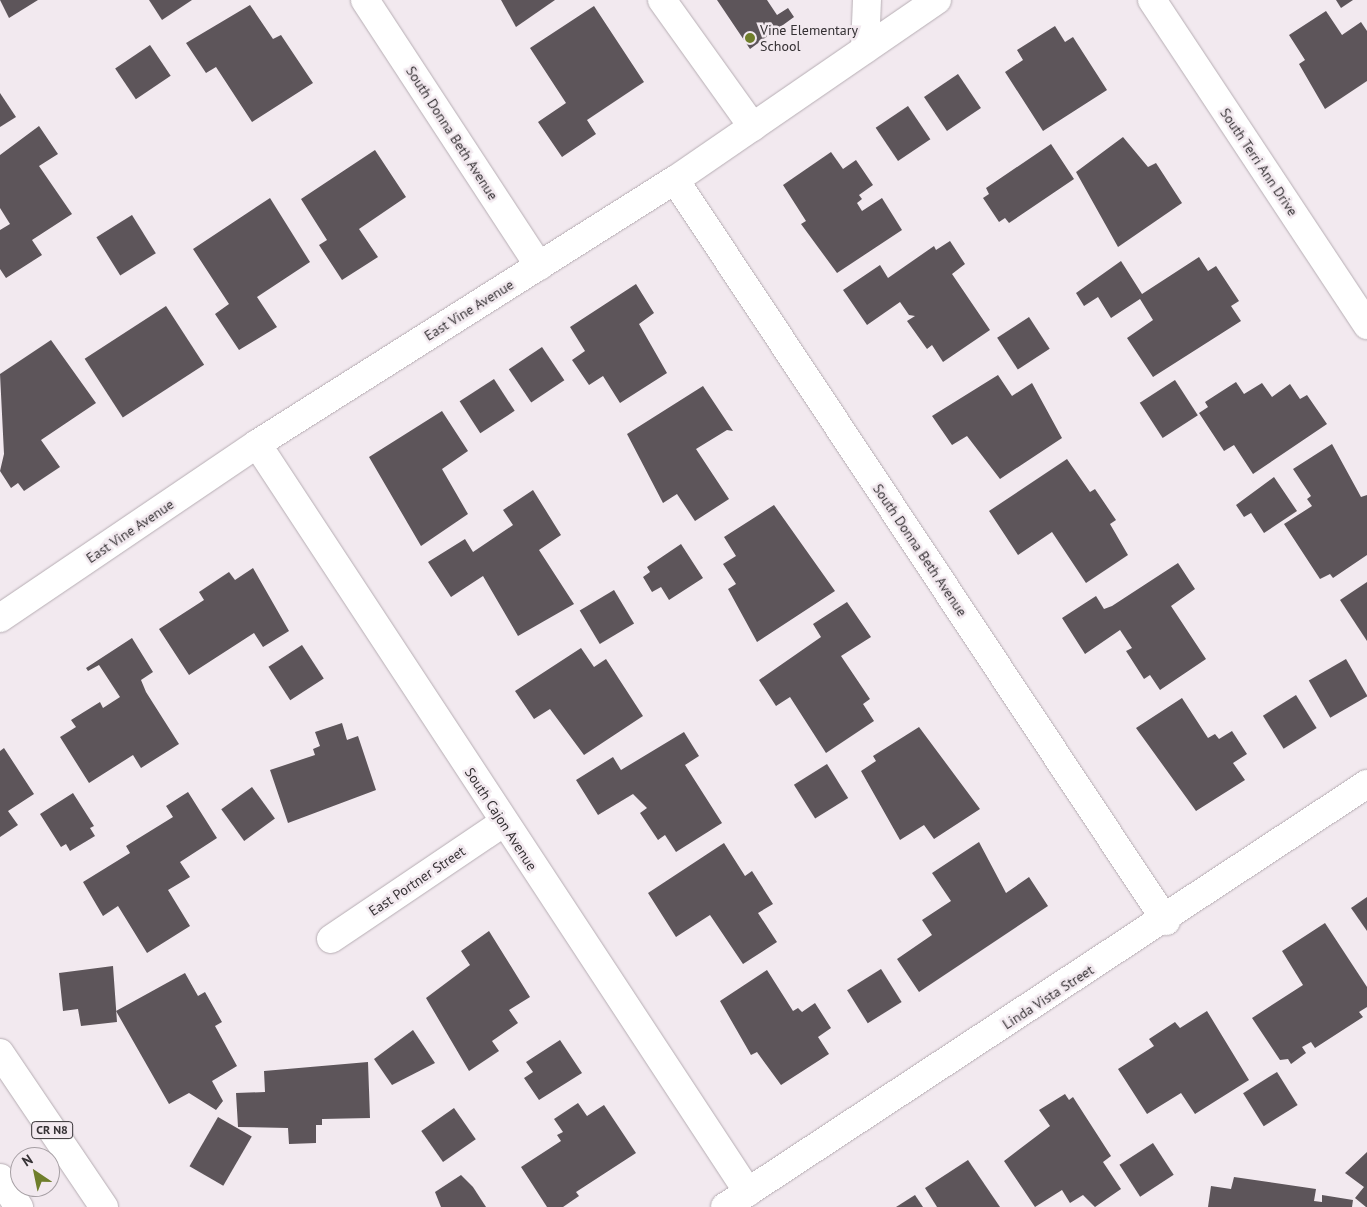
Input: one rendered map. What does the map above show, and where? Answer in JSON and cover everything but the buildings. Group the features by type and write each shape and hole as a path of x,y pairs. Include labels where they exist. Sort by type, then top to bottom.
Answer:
{"street":[{"name":"South Donna Beth Avenue","path":"365,0 539,266"},
{"path":"662,0 753,127"},
{"path":"865,49 867,0"},
{"name":"East Vine Avenue","path":"0,618 257,444 675,180 937,0"},
{"name":"South Terri Ann Drive","path":"1152,0 1367,325"},
{"name":"South Donna Beth Avenue","path":"675,180 1166,921"},
{"name":"South Cajon Avenue","path":"257,444 748,1192"},
{"name":"Linda Vista Street","path":"725,1207 1166,921 1367,784"},
{"name":"East Portner Street","path":"331,939 504,823"},
{"name":"CR N8","path":"0,1053 104,1207"},
{"path":"0,1178 19,1207"}],"place":[{"name":"Vine Elementary School","path":"750,38"}]}
